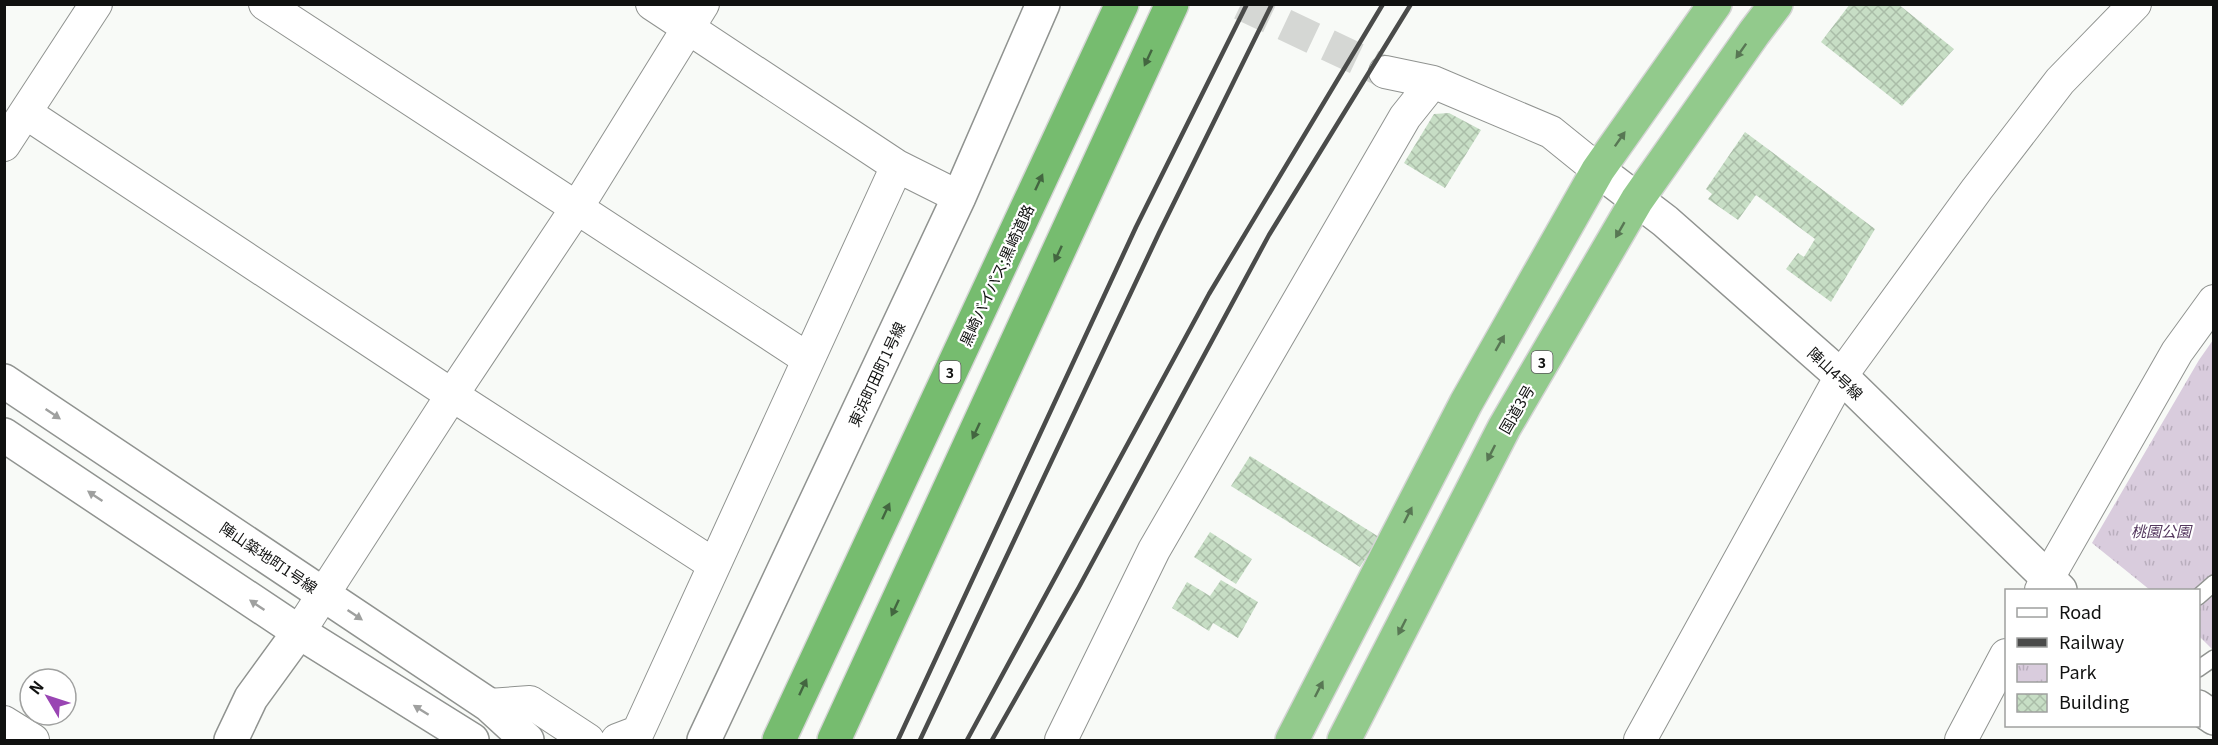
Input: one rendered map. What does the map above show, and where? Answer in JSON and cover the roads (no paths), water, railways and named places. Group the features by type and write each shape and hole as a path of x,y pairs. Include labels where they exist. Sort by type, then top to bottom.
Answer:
{"highway":[{"name":"黒崎バイパス;黒崎道路","path":"779,741 1122,4"},
{"path":"834,741 1172,4"},
{"path":"1292,741 1466,403 1598,170 1715,4"},
{"name":"国道3号","path":"1344,741 1504,428 1637,200 1776,4"}],"street":[{"path":"4,145 96,4"},
{"path":"265,4 808,359"},
{"path":"652,4 696,17 897,166 959,197"},
{"name":"東浜町田町1号線","path":"704,741 959,197 1043,4"},
{"path":"1640,741 1841,376 1977,189 2060,81 2135,4"},
{"path":"231,741 251,698 299,632 452,395 576,209 696,17"},
{"path":"1385,72 1433,82 1551,132 1598,170"},
{"path":"1061,741 1154,550 1405,117 1433,82"},
{"path":"26,113 452,395 713,564"},
{"path":"617,741 638,732 897,166"},
{"name":"陣山4号線","path":"1598,170 1665,221 1841,376 2049,587"},
{"path":"2049,587 2177,352 2214,301"},
{"name":"陣山築地町1号線","path":"4,381 489,705 527,741"},
{"path":"4,435 460,737"},
{"path":"1961,741 2005,660"},
{"path":"489,705 530,702 588,741"},
{"path":"2200,708 2214,718"},
{"path":"4,722 33,741"}],"lane":[{"path":"2200,596 2214,583"},
{"path":"2200,668 2214,658"}],"tunnel":[{"path":"1241,4 1385,72"}],"railway":[{"path":"898,740 1136,227 1247,4"},
{"path":"920,740 1159,233 1272,4"},
{"path":"967,740 1209,294 1383,4"},
{"path":"992,740 1079,587 1269,235 1411,4"}],"park label":[{"name":"桃園公園","path":"2161,530"}]}
